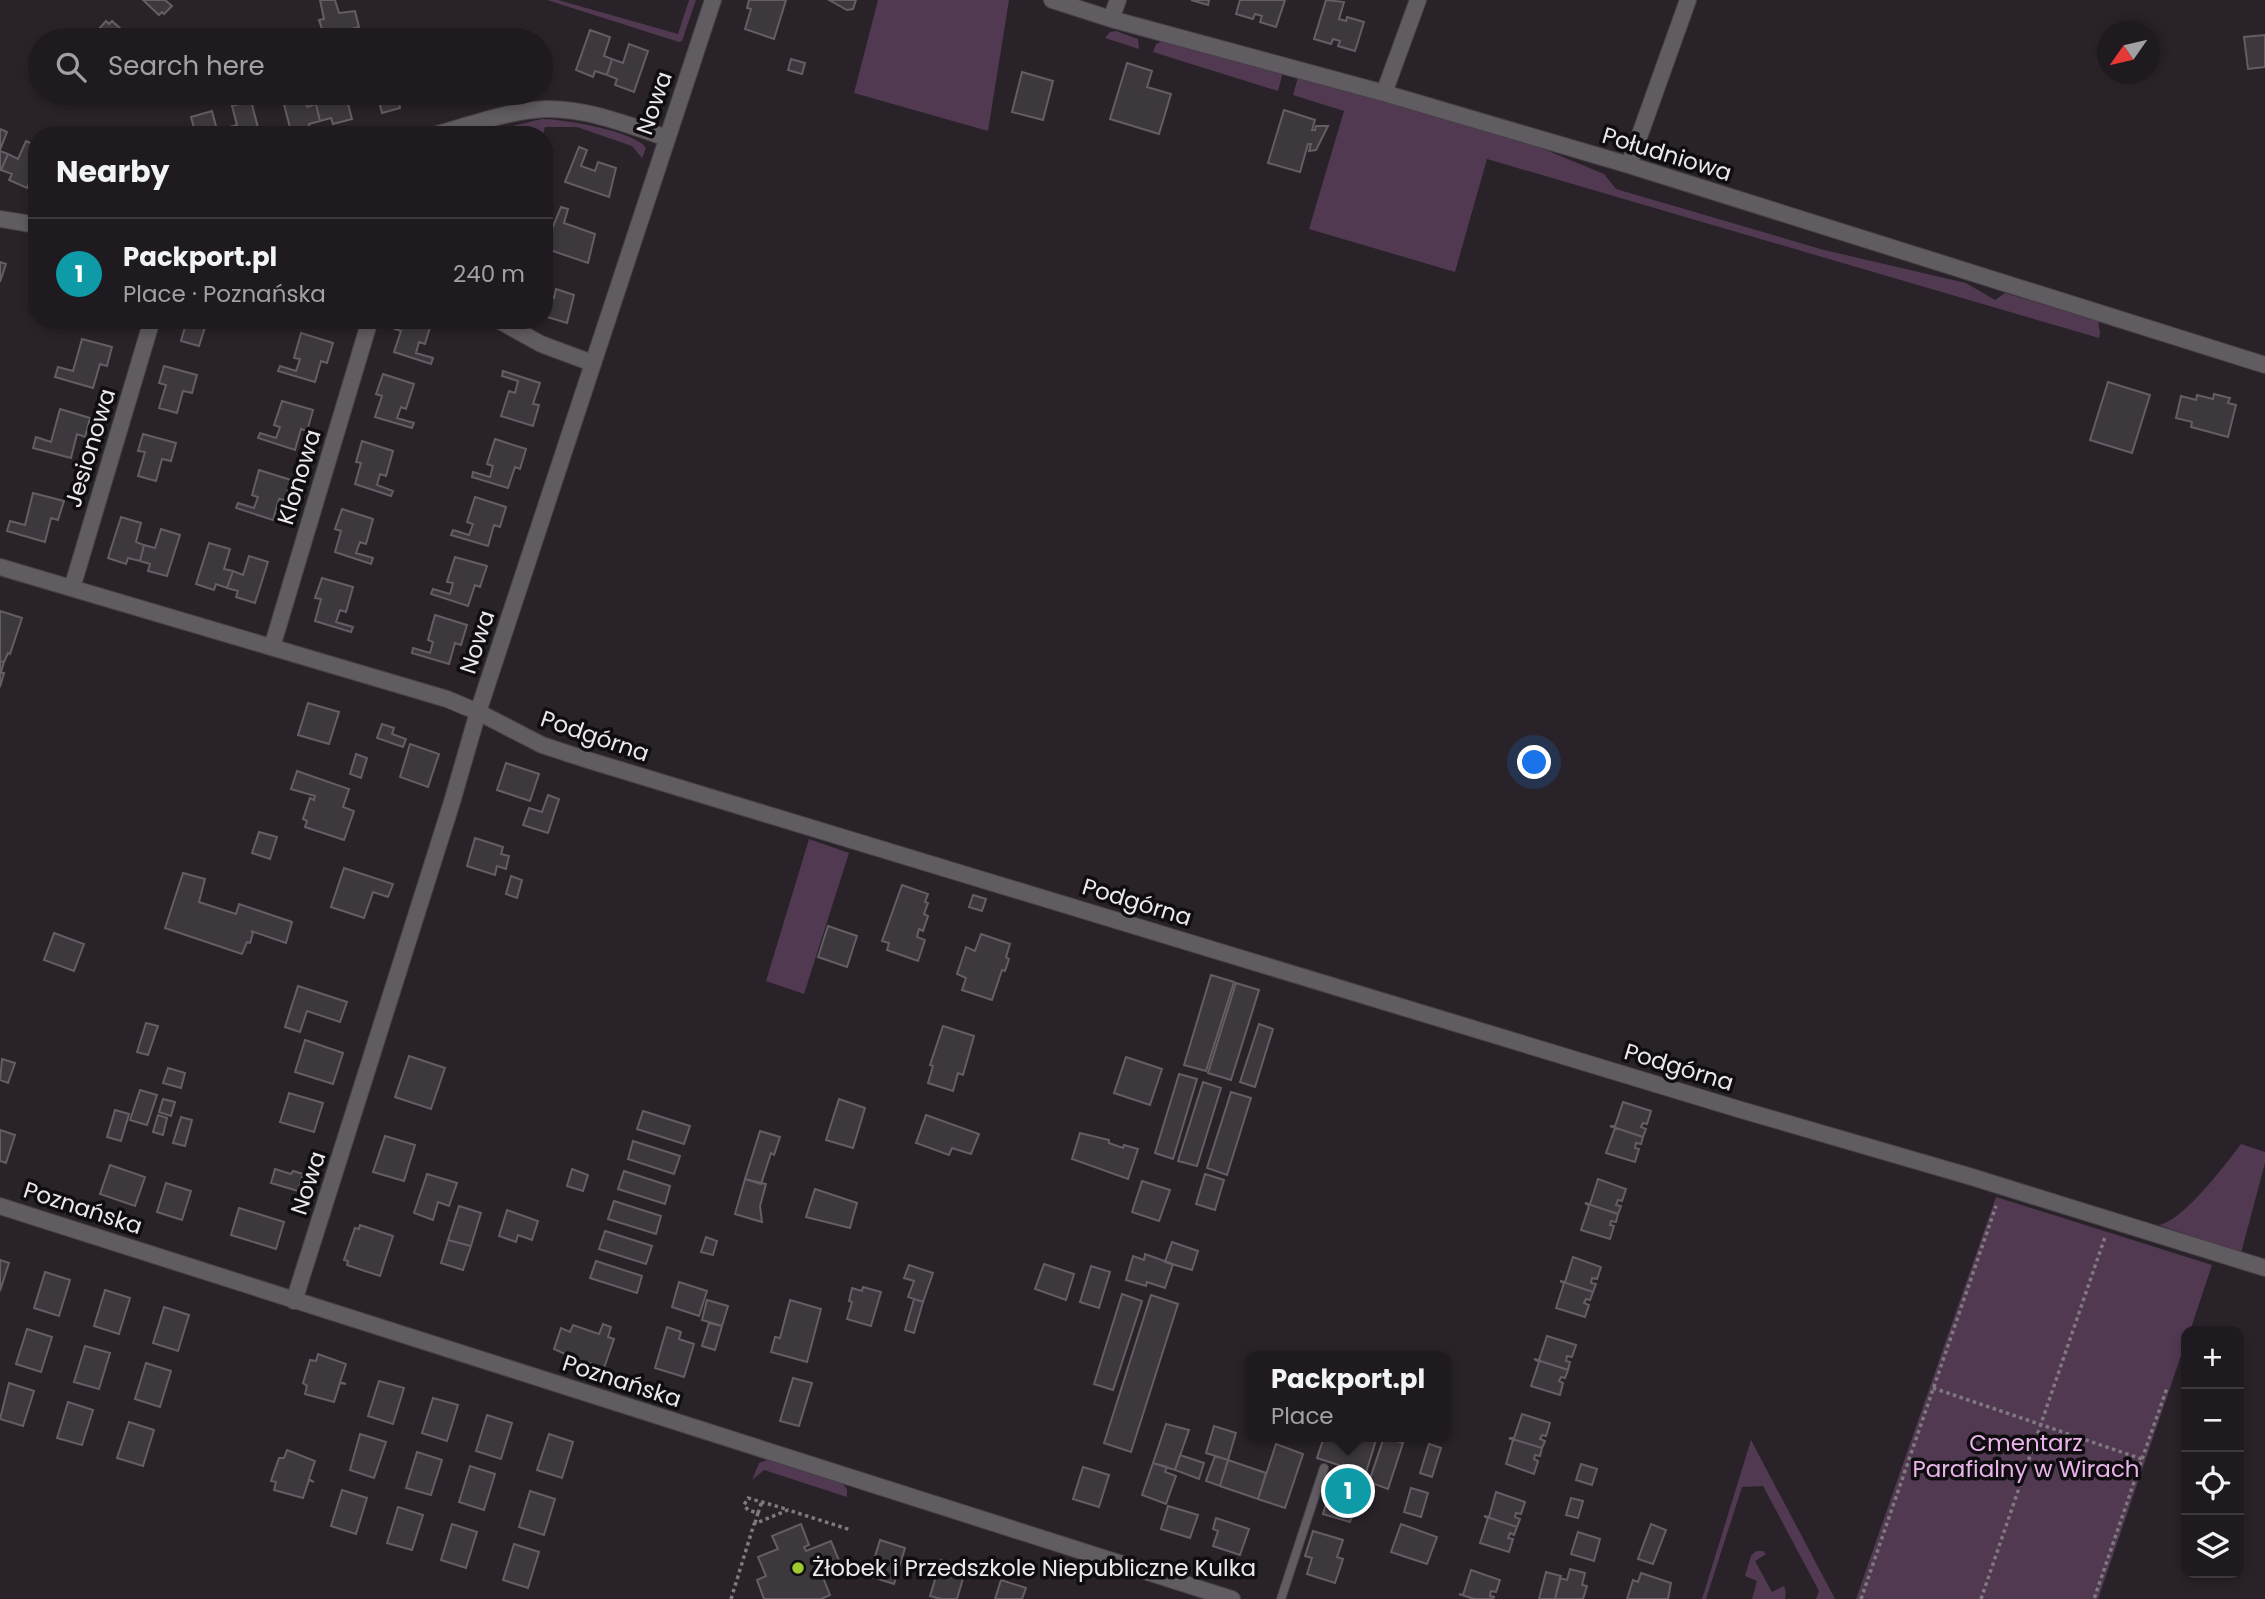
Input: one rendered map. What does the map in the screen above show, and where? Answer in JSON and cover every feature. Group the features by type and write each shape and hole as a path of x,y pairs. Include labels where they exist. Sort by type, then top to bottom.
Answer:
{"street":[{"name":"Nowa","path":"294,1301 447,819 478,712 713,0"},
{"name":"Południowa","path":"1052,0 1629,165 2265,365"},
{"path":"1111,19 1118,0"},
{"path":"1384,93 1418,0"},
{"path":"1629,165 1688,0"},
{"path":"468,126 545,109 563,110 597,116 667,138"},
{"path":"0,219 28,224"},
{"name":"Jesionowa","path":"72,588 149,329"},
{"name":"Klonowa","path":"272,647 367,329"},
{"path":"514,329 541,344 592,363"},
{"name":"Podgórna","path":"0,567 447,699 542,745 591,761 1972,1177 2265,1268"},
{"name":"Poznańska","path":"0,1206 1232,1599"}],"lane":[{"path":"1281,1599 1324,1468"}],"path":[{"path":"1861,1599 1996,1206"},
{"path":"1981,1599 2110,1220"},
{"path":"1933,1388 2142,1459"},
{"path":"2094,1599 2167,1388"},
{"path":"758,1513 747,1509 745,1501 751,1497 851,1530"},
{"path":"731,1599 762,1501"},
{"path":"754,1524 788,1510 791,1502"}],"green space":[{"path":"547,0 558,0 678,34 689,0 696,0 682,41 679,42"},
{"path":"878,0 1009,0 988,131 854,93"},
{"path":"1116,31 1138,39 1139,49 1105,38 1110,32"},
{"path":"1164,40 1283,72 1278,91 1153,52 1156,44"},
{"path":"1298,77 1529,143 1604,174 1616,189 1824,250 1966,283 1995,300 2005,293 2098,321 2099,338 1487,159 1455,272 1309,229 1344,111 1293,95"},
{"path":"542,119 566,121 614,131 628,136 646,148 642,158 632,146 577,127 513,126"},
{"path":"809,839 849,853 804,994 766,981"},
{"path":"2241,1144 2265,1152 2265,1163 2241,1253 2159,1225 2169,1221 2192,1203"},
{"name":"Cmentarz Parafialny w Wirach","path":"1996,1197 2212,1265 2192,1326 2181,1326 2181,1356 2098,1599 1856,1599"},
{"path":"1751,1440 1835,1599 1816,1599 1819,1591 1763,1486 1742,1487 1706,1599 1702,1599"},
{"path":"767,1460 842,1483 847,1489 847,1497 764,1470 752,1480 759,1463"},
{"path":"1756,1551 1766,1554 1755,1561 1772,1592 1784,1586 1785,1599 1752,1599 1757,1581 1745,1576 1751,1556"}],"building":[{"path":"143,0 165,0 172,6 159,15"},
{"path":"320,0 335,0 339,13 355,11 359,27 322,28 319,20 324,19"},
{"path":"749,0 786,0 774,39 745,29 751,9 747,8"},
{"path":"829,0 856,0 853,9 847,10"},
{"path":"1191,0 1209,0 1208,5"},
{"path":"1240,0 1285,0 1276,27 1260,22 1262,16 1255,14 1253,19 1236,14"},
{"path":"1326,0 1344,2 1339,19 1346,21 1347,17 1364,22 1355,51 1338,46 1340,41 1333,39 1331,44 1314,39"},
{"path":"106,21 109,24 112,21 120,28 100,28"},
{"path":"590,30 610,37 604,56 612,59 607,75 595,71 593,77 576,70"},
{"path":"2265,35 2265,67 2248,69 2244,37"},
{"path":"629,44 648,51 634,92 615,85 617,79 607,75 612,59 623,63"},
{"path":"791,59 805,63 802,74 788,70"},
{"path":"1127,63 1152,71 1147,87 1171,94 1159,134 1110,119"},
{"path":"1022,72 1053,81 1043,120 1012,112"},
{"path":"252,105 258,126 233,126 237,125 232,106"},
{"path":"284,105 316,105 320,121 309,126 290,126"},
{"path":"316,105 348,105 352,119 333,124 331,118 320,121"},
{"path":"380,105 400,105 400,108 382,113"},
{"path":"1284,110 1315,120 1312,130 1315,130 1316,126 1328,126 1316,150 1309,151 1311,144 1308,144 1300,172 1268,163"},
{"path":"212,111 216,126 194,126 191,117"},
{"path":"0,129 7,132 0,150"},
{"path":"26,141 28,142 27,188 9,180 12,174 1,170 8,154 18,159"},
{"path":"579,147 587,150 581,166 595,171 598,162 616,168 609,197 565,182"},
{"path":"0,151 8,154 1,170 0,170"},
{"path":"561,207 568,209 564,223 595,234 588,263 553,251 553,226"},
{"path":"0,262 6,264 0,282"},
{"path":"556,289 574,295 567,323 553,319"},
{"path":"184,329 204,329 199,346 181,341"},
{"path":"395,329 429,329 425,344 419,342 416,353 433,358 431,364 394,352 401,331"},
{"path":"301,333 333,343 327,363 321,361 315,382 278,371 280,366 296,371 300,359 294,358"},
{"path":"82,339 112,347 107,366 100,364 93,388 55,377 58,367 73,371"},
{"path":"164,366 197,375 192,393 183,391 177,413 159,408 166,385 159,383"},
{"path":"503,371 540,383 533,404 539,405 533,426 501,416 509,391 515,393 518,381 502,376"},
{"path":"383,374 414,384 406,409 401,407 397,418 414,423 412,428 375,417 382,396 376,394"},
{"path":"2108,382 2150,395 2132,453 2090,440"},
{"path":"2214,394 2230,398 2228,403 2236,405 2228,437 2191,427 2192,422 2176,418 2181,396 2196,400 2197,395 2213,399"},
{"path":"282,401 313,410 307,431 301,429 295,450 258,438 260,433 276,438 280,427 274,425"},
{"path":"60,409 90,418 85,437 77,434 71,458 33,448 36,437 51,442"},
{"path":"143,434 176,443 171,461 162,459 156,481 138,476 145,452 138,451"},
{"path":"495,439 526,449 520,469 515,467 508,488 472,477 473,472 490,477 493,466 487,464"},
{"path":"362,441 393,451 386,476 380,474 377,485 393,491 391,496 355,484 361,463 356,462"},
{"path":"259,470 291,480 285,500 279,499 273,520 236,508 238,503 254,508 258,497 252,495"},
{"path":"33,493 64,501 58,520 51,518 45,542 7,531 10,521 25,525"},
{"path":"475,497 506,507 500,527 494,525 488,546 451,535 453,530 469,535 473,524 467,522"},
{"path":"342,509 373,519 366,544 360,542 356,553 373,558 371,564 335,552 341,531 335,529"},
{"path":"121,517 141,523 136,542 144,545 140,561 128,558 126,564 108,558"},
{"path":"161,529 180,535 167,576 148,571 150,564 140,561 144,545 155,548"},
{"path":"209,543 230,549 224,569 233,571 227,588 216,584 214,590 196,584"},
{"path":"249,556 268,562 255,603 236,597 238,591 227,588 233,571 243,575"},
{"path":"455,557 487,566 480,587 475,585 468,606 431,594 433,589 450,594 453,583 447,582"},
{"path":"322,578 353,587 346,612 340,610 336,622 353,627 351,632 315,621 321,599 315,598"},
{"path":"0,611 22,618 10,654 8,653 4,662 0,661"},
{"path":"435,615 467,625 461,645 455,643 449,664 412,653 413,648 430,653 433,642 428,640"},
{"path":"0,661 4,662 1,672 4,673 0,687"},
{"path":"308,703 339,712 329,744 298,735"},
{"path":"382,724 394,728 392,734 406,739 403,747 377,738"},
{"path":"410,744 439,754 428,787 400,777"},
{"path":"356,754 367,758 361,778 350,774"},
{"path":"506,763 539,774 530,801 497,790"},
{"path":"297,771 349,789 343,807 354,811 344,840 305,827 307,821 303,819 310,798 314,800 315,796 291,789"},
{"path":"548,795 559,799 548,833 523,825 529,808 542,812"},
{"path":"259,832 277,837 270,859 252,853"},
{"path":"475,838 503,847 501,854 509,856 506,869 497,866 495,875 467,866"},
{"path":"344,868 393,884 388,897 373,892 364,918 331,907"},
{"path":"183,873 205,879 199,902 236,914 239,904 292,922 286,943 251,931 253,933 250,943 247,942 242,954 165,928"},
{"path":"511,876 522,880 517,898 506,894"},
{"path":"902,885 928,894 924,914 928,916 923,931 919,929 917,937 925,940 918,961 887,950 889,943 882,941"},
{"path":"973,895 986,899 982,911 969,907"},
{"path":"828,926 857,936 847,967 818,957"},
{"path":"54,933 84,944 74,971 44,960"},
{"path":"981,934 1010,944 1006,957 1009,959 1005,971 1002,970 992,1000 962,990 966,978 957,974 966,947 975,951"},
{"path":"1211,975 1234,982 1206,1071 1184,1065"},
{"path":"1236,983 1259,990 1231,1080 1208,1073"},
{"path":"298,986 347,1002 340,1022 307,1011 300,1032 285,1027"},
{"path":"146,1023 158,1026 148,1055 137,1052"},
{"path":"1259,1024 1273,1029 1255,1087 1240,1082"},
{"path":"943,1026 974,1036 963,1075 958,1073 953,1091 928,1083 933,1066 930,1065"},
{"path":"305,1040 343,1053 333,1084 295,1072"},
{"path":"409,1056 445,1068 431,1109 395,1097"},
{"path":"1126,1057 1162,1069 1150,1105 1114,1093"},
{"path":"2,1059 15,1063 8,1083 0,1080"},
{"path":"168,1068 185,1073 181,1088 163,1083"},
{"path":"1179,1074 1197,1079 1173,1159 1155,1153"},
{"path":"1203,1082 1221,1088 1197,1166 1178,1161"},
{"path":"140,1090 157,1095 147,1125 130,1120"},
{"path":"1231,1092 1251,1098 1227,1175 1207,1168"},
{"path":"289,1093 323,1103 314,1132 280,1122"},
{"path":"163,1099 175,1102 171,1116 159,1112"},
{"path":"839,1099 865,1108 853,1148 826,1140"},
{"path":"1623,1102 1651,1111 1647,1124 1643,1123 1641,1127 1646,1129 1643,1137 1610,1126 1615,1126"},
{"path":"115,1110 129,1114 121,1141 107,1137"},
{"path":"643,1111 690,1126 684,1144 637,1129"},
{"path":"158,1115 167,1118 163,1135 153,1132"},
{"path":"926,1115 979,1134 971,1154 952,1148 949,1155 916,1143"},
{"path":"181,1117 192,1120 185,1146 173,1143"},
{"path":"1610,1126 1643,1137 1641,1144 1636,1143 1635,1148 1639,1149 1635,1162 1606,1153 1615,1128"},
{"path":"0,1130 15,1135 6,1163 0,1161"},
{"path":"760,1131 780,1137 774,1155 771,1153 761,1184 745,1179"},
{"path":"1080,1133 1109,1140 1109,1143 1123,1148 1124,1145 1138,1149 1128,1179 1072,1159"},
{"path":"385,1136 415,1145 404,1181 373,1172"},
{"path":"633,1141 680,1156 674,1174 628,1159"},
{"path":"110,1165 145,1177 135,1206 100,1194"},
{"path":"275,1169 291,1174 293,1171 303,1174 298,1191 271,1183"},
{"path":"572,1169 588,1175 583,1191 567,1186"},
{"path":"624,1171 670,1186 665,1204 618,1189"},
{"path":"427,1174 457,1183 449,1206 438,1202 433,1220 414,1213"},
{"path":"1205,1174 1224,1180 1215,1210 1196,1204"},
{"path":"745,1179 766,1184 760,1206 762,1222 735,1214"},
{"path":"1598,1179 1626,1189 1622,1201 1618,1200 1616,1205 1621,1206 1618,1214 1585,1203 1590,1204"},
{"path":"1142,1181 1170,1190 1159,1221 1132,1212"},
{"path":"166,1183 191,1191 182,1220 157,1212"},
{"path":"815,1189 857,1203 850,1228 806,1217"},
{"path":"614,1201 661,1216 656,1234 608,1219"},
{"path":"1585,1203 1618,1214 1616,1222 1611,1221 1610,1225 1614,1226 1610,1239 1581,1230 1589,1206"},
{"path":"459,1206 481,1213 471,1246 448,1240"},
{"path":"239,1208 284,1222 276,1249 231,1235"},
{"path":"507,1210 538,1221 532,1240 518,1235 516,1242 499,1236"},
{"path":"360,1225 393,1236 380,1276 347,1265 348,1261 344,1260 355,1228 359,1229"},
{"path":"605,1231 652,1246 646,1264 599,1249"},
{"path":"706,1237 717,1241 713,1255 701,1252"},
{"path":"448,1240 471,1246 463,1270 441,1263"},
{"path":"1172,1242 1198,1251 1192,1270 1165,1262"},
{"path":"1145,1254 1173,1264 1165,1288 1147,1282 1146,1286 1126,1280 1133,1256 1144,1260"},
{"path":"1573,1257 1601,1267 1597,1279 1592,1278 1591,1283 1596,1284 1593,1292 1560,1281 1565,1282"},
{"path":"0,1260 9,1263 0,1291"},
{"path":"596,1261 642,1276 637,1293 590,1278"},
{"path":"1044,1264 1074,1274 1066,1300 1035,1289"},
{"path":"909,1265 933,1273 923,1302 908,1297 914,1281 904,1278"},
{"path":"1091,1266 1110,1272 1099,1308 1080,1302"},
{"path":"45,1272 70,1280 59,1316 34,1308"},
{"path":"1560,1281 1593,1292 1590,1300 1586,1299 1584,1303 1589,1305 1585,1317 1556,1308 1564,1283"},
{"path":"679,1282 707,1291 699,1316 672,1307"},
{"path":"863,1287 881,1292 871,1326 847,1319 852,1302 849,1301 852,1288 862,1291"},
{"path":"105,1290 130,1298 119,1334 94,1326"},
{"path":"1122,1294 1142,1301 1113,1390 1094,1384"},
{"path":"1151,1295 1178,1304 1131,1452 1104,1443"},
{"path":"914,1299 923,1302 914,1333 905,1330"},
{"path":"707,1300 728,1306 722,1326 702,1320"},
{"path":"790,1300 821,1309 807,1362 771,1352 775,1337 780,1338"},
{"path":"164,1307 189,1315 178,1351 153,1343"},
{"path":"709,1323 722,1326 715,1350 702,1346"},
{"path":"603,1324 611,1327 608,1337 614,1339 604,1368 587,1362 585,1368 574,1364 576,1359 554,1349 561,1328 570,1332 573,1325 599,1334"},
{"path":"667,1327 681,1332 679,1339 694,1344 684,1377 655,1368"},
{"path":"27,1329 52,1337 41,1372 16,1364"},
{"path":"1547,1336 1576,1345 1572,1357 1567,1356 1566,1361 1570,1362 1568,1370 1534,1359 1539,1360"},
{"path":"85,1346 110,1353 99,1389 74,1382"},
{"path":"318,1354 346,1364 340,1382 346,1384 340,1383 334,1402 305,1394 307,1386 303,1383 310,1360 316,1361"},
{"path":"1534,1359 1568,1370 1565,1378 1561,1377 1559,1381 1563,1383 1560,1395 1531,1386 1539,1362"},
{"path":"146,1363 171,1371 160,1407 135,1399"},
{"path":"793,1378 812,1383 799,1426 780,1421"},
{"path":"379,1381 404,1388 393,1424 368,1416"},
{"path":"9,1383 34,1391 23,1426 0,1419"},
{"path":"433,1398 458,1405 447,1441 422,1433"},
{"path":"68,1402 93,1410 82,1445 57,1438"},
{"path":"1522,1414 1550,1423 1546,1436 1542,1435 1540,1439 1545,1441 1542,1448 1509,1438 1514,1438"},
{"path":"487,1415 512,1423 501,1459 476,1451"},
{"path":"129,1422 154,1430 143,1466 117,1458"},
{"path":"1166,1424 1189,1430 1175,1470 1153,1463"},
{"path":"1214,1426 1236,1433 1228,1460 1206,1453"},
{"path":"360,1434 386,1442 374,1478 350,1470"},
{"path":"549,1434 573,1442 562,1478 537,1470"},
{"path":"1509,1438 1542,1448 1540,1456 1535,1455 1534,1459 1538,1461 1534,1474 1506,1464 1513,1440"},
{"path":"1322,1442 1375,1442 1363,1482 1342,1475 1345,1467 1317,1458"},
{"path":"1382,1442 1403,1443 1388,1489 1369,1482"},
{"path":"1276,1444 1303,1454 1285,1508 1258,1499"},
{"path":"1429,1444 1441,1448 1432,1477 1420,1473"},
{"path":"287,1450 315,1461 309,1479 314,1482 309,1480 303,1498 274,1490 276,1482 271,1481 279,1458 284,1458"},
{"path":"417,1452 442,1460 431,1495 406,1488"},
{"path":"1180,1455 1204,1463 1199,1479 1175,1470"},
{"path":"1215,1456 1228,1460 1220,1486 1206,1481"},
{"path":"1228,1460 1266,1473 1258,1499 1220,1486"},
{"path":"1153,1463 1167,1467 1165,1472 1176,1476 1166,1504 1142,1495"},
{"path":"1581,1464 1597,1469 1592,1485 1576,1480"},
{"path":"470,1466 495,1474 484,1510 459,1502"},
{"path":"1083,1467 1109,1475 1099,1507 1073,1499"},
{"path":"1342,1475 1363,1482 1350,1522 1323,1514 1327,1501 1333,1503"},
{"path":"1411,1488 1428,1493 1421,1517 1404,1512"},
{"path":"342,1490 367,1498 356,1534 331,1526"},
{"path":"530,1491 555,1499 544,1535 519,1527"},
{"path":"1496,1492 1525,1502 1521,1514 1516,1513 1515,1517 1520,1519 1517,1527 1484,1516 1489,1517"},
{"path":"1571,1498 1583,1501 1578,1518 1566,1515"},
{"path":"1168,1506 1198,1515 1190,1538 1161,1529"},
{"path":"398,1507 423,1515 412,1550 387,1543"},
{"path":"1484,1516 1517,1527 1514,1535 1510,1533 1508,1538 1513,1539 1509,1552 1480,1543 1488,1518"},
{"path":"1216,1518 1249,1529 1240,1555 1213,1546 1218,1531 1213,1529"},
{"path":"452,1524 477,1532 466,1568 441,1560"},
{"path":"801,1524 809,1545 804,1547 806,1551 831,1541 840,1563 816,1572 817,1577 822,1575 830,1595 821,1599 764,1599 757,1580 766,1576 758,1557 778,1549 772,1536"},
{"path":"1401,1524 1437,1537 1427,1564 1391,1552"},
{"path":"1651,1524 1666,1530 1653,1564 1638,1559"},
{"path":"1313,1531 1343,1540 1337,1557 1343,1559 1335,1583 1307,1574 1312,1558 1305,1556"},
{"path":"1578,1532 1600,1539 1594,1561 1571,1554"},
{"path":"880,1540 905,1548 894,1584 869,1576"},
{"path":"514,1544 539,1552 528,1588 503,1580"},
{"path":"941,1560 966,1568 957,1599 930,1596"},
{"path":"1570,1569 1585,1573 1582,1585 1587,1586 1583,1599 1555,1599 1560,1578 1567,1580"},
{"path":"1471,1570 1500,1580 1496,1592 1491,1591 1490,1596 1494,1597 1493,1599 1474,1599 1459,1594 1463,1595"},
{"path":"1546,1572 1561,1576 1555,1599 1539,1599"},
{"path":"1641,1573 1671,1583 1668,1599 1627,1599 1633,1580 1638,1582"},
{"path":"1001,1580 1026,1588 1022,1599 995,1599"}],"place":[{"name":"Packport.pl","path":"1348,1491"},
{"name":"Żłobek i Przedszkole Niepubliczne Kulka","path":"798,1568"}]}
